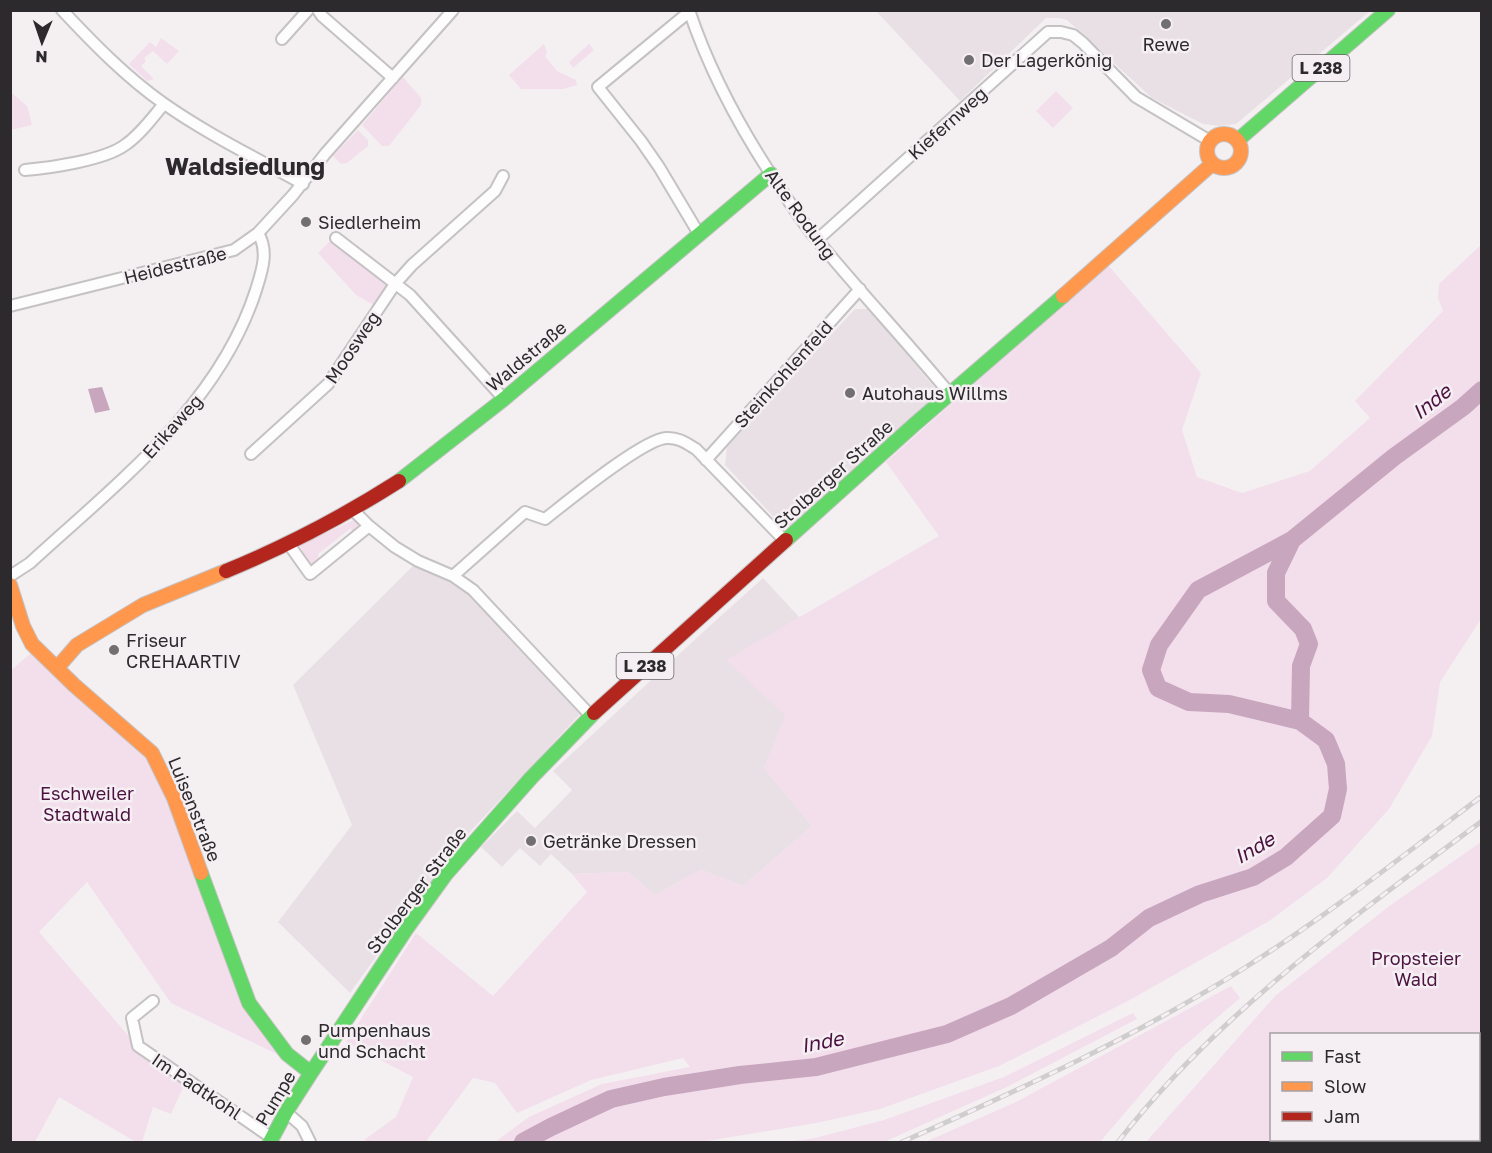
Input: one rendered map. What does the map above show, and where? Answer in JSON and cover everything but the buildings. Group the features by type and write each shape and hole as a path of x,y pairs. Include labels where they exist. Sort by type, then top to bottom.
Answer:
{"main road":[{"name":"L 238","path":"1238,140 1389,10"},
{"path":"1224,134 1238,140 1242,152 1241,158 1233,166 1222,169 1212,164 1207,155 1210,141 1224,134"},
{"name":"Stolberger Straße","path":"311,1073 407,928 446,874 531,778 591,716 950,394 1212,164"},
{"name":"Waldstraße","path":"57,668 77,645 143,605 265,555 353,510 401,480 504,399 771,174"},
{"name":"Luisenstraße","path":"10,585 23,626 32,644 152,753 174,798 249,1003 286,1054 311,1073"},
{"name":"Pumpe","path":"271,1140 311,1073"}],"street":[{"path":"62,10 120,67 164,104 233,146 303,184"},
{"path":"282,39 308,10"},
{"path":"318,10 393,78"},
{"name":"Heidestraße","path":"10,306 234,250 258,233 303,184 325,154 453,10"},
{"path":"689,11 598,87 659,167 699,234"},
{"name":"Alte Rodung","path":"689,11 717,82 745,135 771,174 817,240 950,394"},
{"name":"Kiefernweg","path":"817,240 1048,32 1073,35 1136,97 1210,141"},
{"path":"25,170 43,169 118,150 138,134 164,104"},
{"name":"Moosweg","path":"251,454 328,384 395,284 412,265 495,191 504,176"},
{"name":"Erikaweg","path":"10,576 30,564 150,452 207,386 236,340 253,301 263,267 265,244 258,233"},
{"path":"336,238 410,295 504,399"},
{"name":"Steinkohlenfeld","path":"706,460 861,289"},
{"path":"453,576 525,512 545,519 649,443 663,438 681,440 696,449 785,541"},
{"path":"353,510 395,547 418,561 453,576 472,590 591,716"},
{"path":"288,543 310,574 369,526"},
{"name":"Im Padtkohl","path":"153,1001 132,1018 138,1046 271,1140"},
{"path":"286,1112 302,1126 310,1143"}],"shaded area":[{"path":"876,11 1370,11 1236,124 1220,126 1203,124 1152,98 1067,20 1060,18 1046,18 960,101"},
{"path":"855,309 869,309 939,393 787,531 725,465 727,447"},
{"path":"102,387 110,410 95,413 88,389"},
{"path":"415,564 451,579 470,593 582,712 468,834 440,868 350,993 278,922 352,825 293,685"},
{"path":"763,578 800,618 727,660 786,715 764,768 812,826 743,886 701,870 655,895 628,872 572,874 551,854 540,866 520,848 502,867 481,847 517,811 535,828 572,790 553,771"}],"green space":[{"path":"161,38 179,51 167,64 153,51 144,58 146,61 141,66 154,79 147,81 129,64 150,42 156,47"},
{"path":"544,44 547,52 545,56 557,71 576,80 577,85 563,89 521,89 509,75"},
{"path":"589,44 594,50 573,68 569,62"},
{"path":"403,77 421,98 421,105 389,146 382,146 362,125"},
{"path":"1056,91 1073,108 1053,128 1036,111"},
{"path":"12,93 27,106 32,125 11,130"},
{"path":"358,130 368,140 368,146 347,163 341,164 333,156"},
{"path":"332,239 388,283 374,305 356,295 318,253"},
{"path":"1481,245 1481,619 1440,682 1432,736 1389,809 1327,878 1269,921 1128,1001 999,1066 880,1109 816,1123 701,1142 495,1142 529,1117 602,1084 690,1067 683,1058 591,1080 517,1113 495,1083 473,1078 427,1140 428,1142 368,1142 364,1140 396,1117 413,1077 346,1042 416,933 493,996 587,892 572,874 628,872 655,895 701,870 743,886 812,826 764,768 785,715 726,660 939,536 886,462 1108,265 1201,373 1182,430 1197,477 1242,493 1310,471 1370,418 1355,401 1443,311 1438,298 1439,284"},
{"path":"356,519 360,524 360,529 353,536 351,528 318,554 320,562 316,567 308,564 300,545"},
{"name":"Eschweiler Stadtwald","path":"31,653 149,754 185,836 245,1005 285,1058 171,1003 87,882 39,932 138,1047 185,1083 171,1114 153,1107 142,1142 136,1142 59,1097 35,1142 11,1142 10,671"},
{"name":"Propsteier Wald","path":"1481,842 1481,1142 1146,1142 1275,996 1388,907"},
{"path":"1231,986 1240,998 1176,1053 1100,1142 925,1142 1016,1102"},
{"path":"1133,1013 1137,1019 1009,1086 884,1142 786,1142 815,1138 884,1120 1004,1077"}],"waterway":[{"name":"Inde","path":"523,1142 611,1099 664,1087 740,1075 816,1067 947,1034 1011,1006 1111,948 1149,918 1200,894 1253,877 1286,857 1332,816 1338,789 1336,764 1326,740 1300,721 1229,704 1189,702 1158,688 1151,670 1159,645 1198,590 1292,540 1394,457 1463,407 1482,390"},
{"path":"1292,540 1276,573 1276,601 1303,629 1309,644 1301,666 1300,721"}],"railway":[{"path":"902,1142 1077,1061 1205,992 1306,927 1482,796"},
{"path":"1118,1142 1157,1095 1243,1009 1336,931 1482,821"}],"traffic: fast":[{"path":"1238,140 1388,10"},
{"path":"399,481 504,399 771,174"},
{"path":"786,540 1063,296"},
{"path":"270,1142 311,1073 407,928 446,874 531,778 594,713"},
{"path":"201,873 249,1003 287,1054 311,1073"}],"traffic: slow":[{"path":"1224,134 1236,139 1241,151 1236,163 1224,168 1212,163 1207,151 1212,139 1224,134"},
{"path":"1063,296 1212,164"},
{"path":"57,668 77,645 143,605 226,571"},
{"path":"10,585 23,626 32,644 74,685 152,753 174,798 201,873"}],"traffic: jam":[{"path":"226,571 315,530 399,481"},
{"path":"594,713 786,540"}],"place":[{"name":"Rewe","path":"1166,24"},
{"name":"Der Lagerkönig","path":"969,60"},
{"name":"Siedlerheim","path":"306,222"},
{"name":"Autohaus Willms","path":"850,393"},
{"name":"Friseur CREHAARTIV","path":"114,650"},
{"name":"Getränke Dressen","path":"531,841"},
{"name":"Pumpenhaus und Schacht","path":"306,1040"}],"district":[{"name":"Waldsiedlung","path":"245,165"}]}
